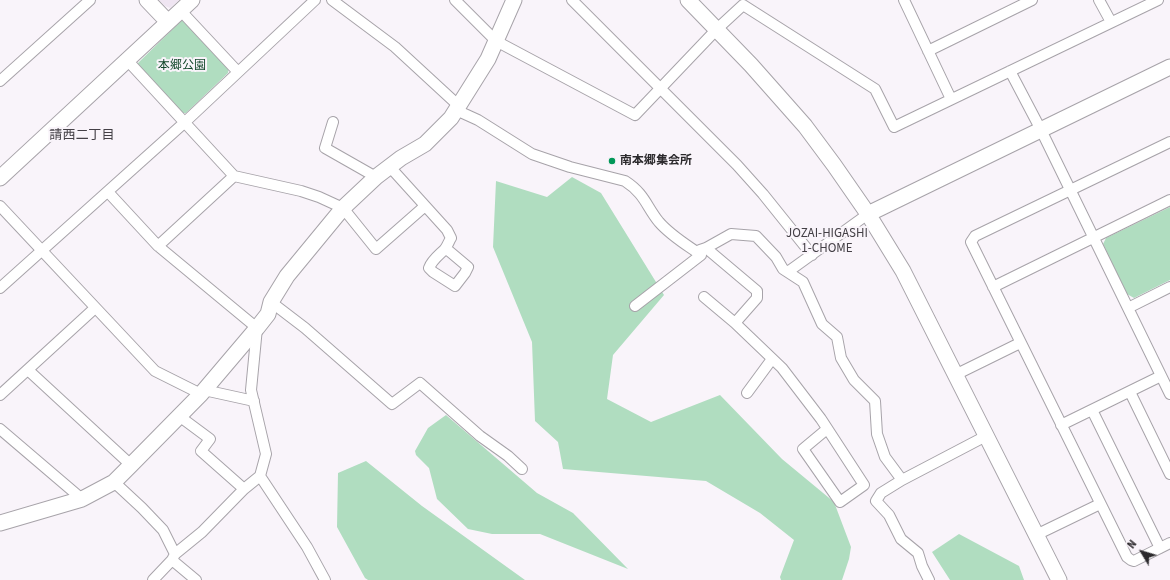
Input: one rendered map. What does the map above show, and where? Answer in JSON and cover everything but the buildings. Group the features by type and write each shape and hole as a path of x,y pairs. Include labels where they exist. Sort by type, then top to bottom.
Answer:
{"street":[{"path":"0,81 90,0"},
{"path":"147,0 168,22"},
{"path":"0,178 192,0"},
{"path":"0,288 184,123 315,0"},
{"path":"332,0 395,47 458,108 532,154 570,167 625,181 633,186 642,195 659,222 674,236 704,252 757,291 757,298 735,323"},
{"path":"455,0 496,42 635,115 717,29 743,5 874,89 894,127 1158,0"},
{"path":"0,523 82,499 114,482 131,465 202,392 257,328 268,314 271,302 287,276 342,208 376,177 425,144 451,118 488,59 514,0"},
{"path":"572,0 737,164 812,255"},
{"path":"688,0 717,29 805,126 868,214 903,271 1059,580"},
{"path":"928,50 1032,0"},
{"path":"1099,0 1111,22"},
{"path":"907,1 951,99"},
{"path":"181,10 238,72"},
{"path":"127,60 234,176 301,191 319,197 342,208 376,250 425,206"},
{"path":"789,272 868,214 1170,67"},
{"path":"1010,71 1041,130 1170,394"},
{"path":"333,122 325,148 376,177"},
{"path":"1170,142 975,236 972,239 972,244 1020,343 1127,557 1134,561 1170,543"},
{"path":"390,167 447,230 451,238 445,250"},
{"path":"158,246 234,176"},
{"path":"108,192 158,246 257,328"},
{"path":"993,287 1170,200"},
{"path":"0,206 154,371 202,392 254,401"},
{"path":"635,306 704,252 731,234 756,236 776,257 783,269 803,282 822,324 836,338 841,358 854,380 875,401 877,434 885,458 902,480"},
{"path":"1128,308 1170,287"},
{"path":"704,296 782,368 827,429 864,485 840,502 803,449 827,429"},
{"path":"271,302 305,328 392,404 420,383 480,436 508,456 522,469"},
{"path":"0,395 95,308"},
{"path":"153,580 174,557 202,532 244,489 260,476 266,454 251,390 257,328"},
{"path":"955,375 1020,343"},
{"path":"747,392 772,359"},
{"path":"28,370 131,465"},
{"path":"1061,425 1161,376"},
{"path":"1130,392 1170,474"},
{"path":"1092,410 1160,548"},
{"path":"179,416 210,439 201,451 244,489"},
{"path":"0,429 82,499"},
{"path":"929,580 922,566 918,553 901,539 889,515 876,502 881,493 902,480 986,436"},
{"path":"260,476 284,515 307,547 325,580"},
{"path":"114,482 163,530 174,557 196,580"},
{"path":"1036,535 1100,504"}],"shaded area":[{"path":"159,0 179,0 170,8 165,6"}],"green space":[{"name":"本郷公園","path":"181,21 185,21 229,67 228,73 186,113 180,113 137,67 138,63"},
{"path":"572,177 601,193 664,295 613,355 607,399 651,422 720,395 782,459 834,502 851,547 849,559 842,580 781,580 780,577 794,540 760,513 706,481 563,469 558,442 535,421 532,342 493,247 496,181 547,197"},
{"path":"1170,207 1170,280 1134,298 1127,294 1103,244 1106,238"},
{"path":"446,415 537,493 573,513 628,569 540,534 492,534 468,529 437,499 429,468 416,455 415,451 428,428"},
{"path":"366,461 422,506 525,580 368,580 365,578 337,527 338,473"},
{"path":"959,534 1019,566 1024,580 950,580 932,552"}],"place":[{"name":"南本郷集会所","path":"612,161"}],"district":[{"name":"請西二丁目","path":"82,136"},
{"name":"JOZAI-HIGASHI 1-CHOME","path":"827,242"}]}
